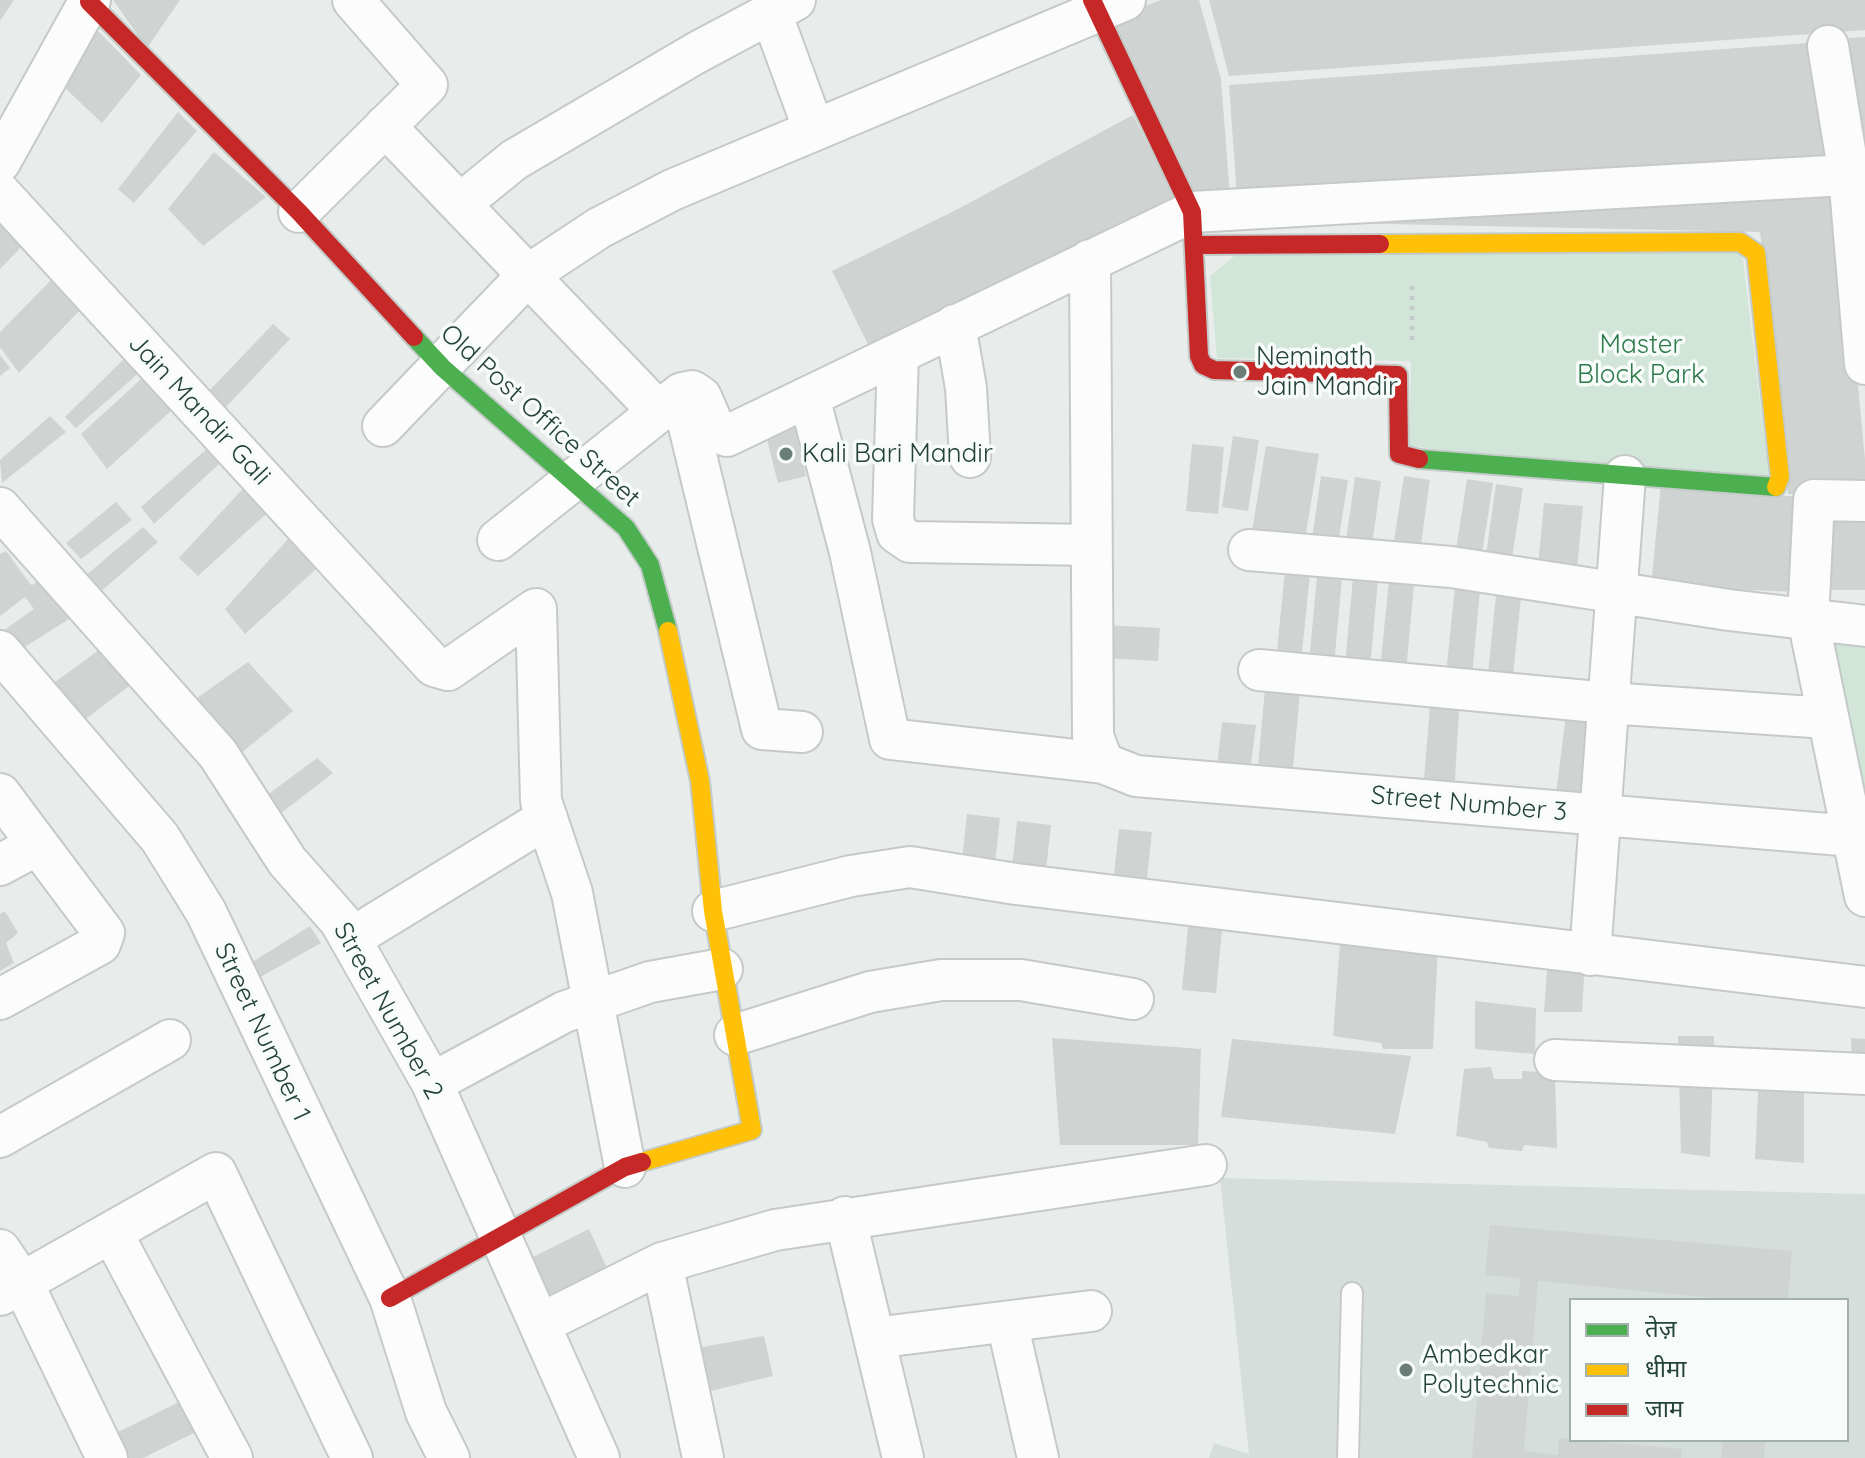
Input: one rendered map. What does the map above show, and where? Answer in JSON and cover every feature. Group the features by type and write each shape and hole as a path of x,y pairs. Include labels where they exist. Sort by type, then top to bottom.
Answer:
{"street":[{"path":"299,212 427,85 353,0"},
{"path":"0,162 89,1"},
{"name":"Old Post Office Street","path":"89,1 299,212 443,368 626,528 650,565 700,781 713,911 752,1130 625,1167"},
{"path":"383,426 443,368 528,275 599,228 672,190 1105,4 1193,228 1203,365 1214,370 1391,372 1400,382 1398,446 1399,454 1405,458 1776,488 1780,477 1756,253 1750,246 1740,242 1193,228"},
{"path":"460,204 514,160 783,6 814,130"},
{"path":"1828,46 1857,175 1865,364"},
{"path":"385,126 528,275 670,402 762,729 802,732"},
{"path":"498,540 670,402 692,391 701,397 716,432 727,436 1090,260 1193,228 1857,175"},
{"name":"Jain Mandir Gali","path":"0,193 434,666 448,670 536,609 541,801 547,818"},
{"path":"1090,260 1092,545 1098,750"},
{"path":"955,325 966,388 970,457"},
{"path":"898,354 893,519 897,533 910,542 1092,545"},
{"name":"Street Number 3","path":"809,397 850,552 890,739 1098,750 1136,776 1858,836"},
{"path":"1590,955 1625,476"},
{"path":"1865,501 1814,500 1808,619 1827,718 1858,836 1865,896"},
{"name":"Street Number 2","path":"0,508 218,754 287,861 340,921 432,1083 499,1236 542,1323 599,1458"},
{"path":"1249,550 1451,567 1865,626"},
{"name":"Street Number 1","path":"0,651 160,838 206,912 390,1298 426,1412 449,1458"},
{"path":"1259,670 1608,703 1827,718"},
{"path":"0,794 104,933 104,940 0,999"},
{"path":"350,939 547,818 572,893 625,1167 390,1298"},
{"path":"0,865 37,845"},
{"path":"713,911 851,876 910,867 1016,884 1865,987"},
{"path":"432,1083 564,1012 650,982 722,969"},
{"path":"735,1035 870,992 941,980 1021,980 1133,999"},
{"path":"0,1137 170,1040"},
{"path":"1555,1060 1865,1074"},
{"path":"542,1323 662,1263 775,1230 845,1217 1206,1165"},
{"path":"11,1290 216,1173 352,1458"},
{"path":"845,1217 903,1458"},
{"path":"112,1233 232,1458"},
{"path":"0,1250 11,1290 107,1458"},
{"path":"662,1263 703,1458"},
{"path":"874,1338 1091,1311"},
{"path":"1007,1322 1038,1458"}],"lane":[{"path":"1348,1458 1352,1293"}],"path":[{"path":"1412,266 1412,345"}],"shaded area":[{"name":"Ambedkar Polytechnic","path":"1220,1178 1865,1194 1865,1458 1209,1458 1214,1443 1249,1454"}],"green space":[{"name":"Master Block Park","path":"1239,252 1742,252 1770,483 1409,446 1411,361 1217,358 1210,276"},
{"path":"1819,625 1865,632 1865,829"}],"building":[{"path":"0,0 14,0 0,21"},
{"path":"113,0 180,0 147,48"},
{"path":"1161,0 1199,0 1221,79 1230,197 1198,200 1112,19"},
{"path":"1209,0 1865,0 1865,30 1229,76"},
{"path":"95,28 141,75 102,123 66,89 79,46"},
{"path":"1865,37 1865,159 1834,39"},
{"path":"1821,42 1842,161 1237,197 1229,85"},
{"path":"178,112 197,131 134,203 118,189"},
{"path":"1133,115 1178,205 873,355 832,271 958,209"},
{"path":"214,152 266,197 203,246 168,209"},
{"path":"1839,186 1865,459 1865,494 1788,494 1760,232 1202,220"},
{"path":"0,216 31,237 0,269"},
{"path":"58,273 88,302 19,373 0,347 0,332"},
{"path":"273,324 290,339 225,408 209,391"},
{"path":"134,349 148,365 76,428 65,417"},
{"path":"0,355 10,368 0,376"},
{"path":"152,369 183,400 107,469 81,434"},
{"path":"50,416 66,432 2,483 0,460"},
{"name":"Kali Bari Mandir","path":"793,418 806,476 778,483 765,432"},
{"path":"1233,436 1259,440 1248,511 1222,507"},
{"path":"218,439 230,454 154,524 141,507"},
{"path":"1192,444 1224,447 1218,514 1186,511"},
{"path":"1266,446 1319,454 1304,545 1251,537"},
{"path":"1321,476 1348,480 1337,550 1311,546"},
{"path":"1404,476 1430,480 1420,551 1393,547"},
{"path":"1355,477 1381,481 1371,552 1345,548"},
{"path":"1467,479 1493,483 1482,554 1456,550"},
{"path":"250,481 277,504 198,576 179,558"},
{"path":"1496,484 1523,488 1512,558 1486,555"},
{"path":"1661,484 1799,497 1799,592 1651,586"},
{"path":"116,502 132,520 81,559 66,543"},
{"path":"1544,503 1583,506 1577,569 1538,565"},
{"path":"1865,508 1865,590 1824,590 1821,512"},
{"path":"143,527 158,542 99,593 85,576"},
{"path":"298,528 327,559 245,634 225,609"},
{"path":"6,551 31,585 47,578 77,614 12,655 0,633 34,609 25,597 0,616 0,554"},
{"path":"1286,561 1311,564 1301,662 1276,660"},
{"path":"1318,565 1343,567 1334,665 1309,663"},
{"path":"1354,567 1379,569 1370,668 1345,665"},
{"path":"1390,570 1415,573 1406,672 1380,669"},
{"path":"1456,576 1481,579 1472,677 1446,674"},
{"path":"1497,585 1522,587 1512,686 1487,684"},
{"path":"1105,625 1160,628 1158,661 1103,658"},
{"path":"107,644 133,683 79,724 51,685"},
{"path":"248,662 293,711 225,766 184,707"},
{"path":"1266,677 1301,681 1292,780 1257,777"},
{"path":"1431,694 1460,695 1454,795 1423,791"},
{"path":"1567,707 1602,710 1594,809 1555,801"},
{"path":"1222,722 1256,725 1249,780 1216,776"},
{"path":"317,758 333,773 267,824 255,804"},
{"path":"967,814 1000,818 994,873 961,869"},
{"path":"1017,821 1051,825 1045,880 1011,876"},
{"path":"1119,829 1152,832 1146,887 1113,883"},
{"path":"5,911 18,933 6,943 14,963 0,971 0,914"},
{"path":"1189,916 1223,919 1216,993 1182,990"},
{"path":"310,926 321,943 246,985 238,971"},
{"path":"1340,943 1438,946 1433,1049 1383,1049 1381,1043 1333,1036"},
{"path":"1548,958 1585,959 1582,1012 1544,1012"},
{"path":"1475,1001 1536,1008 1535,1054 1475,1049"},
{"path":"1678,1036 1714,1036 1710,1157 1681,1153"},
{"path":"1052,1038 1201,1049 1198,1145 1060,1145"},
{"path":"1851,1038 1865,1039 1865,1084 1853,1083"},
{"path":"1232,1039 1411,1056 1395,1134 1221,1117"},
{"path":"1760,1050 1804,1054 1804,1163 1755,1159"},
{"path":"1491,1067 1494,1079 1522,1079 1522,1071 1555,1073 1557,1148 1524,1145 1522,1151 1489,1148 1487,1142 1456,1136 1464,1069"},
{"path":"1490,1225 1792,1251 1788,1298 1713,1298 1538,1281 1524,1451 1558,1455 1559,1438 1569,1439 1569,1442 1682,1449 1681,1458 1472,1458 1486,1293 1519,1296 1520,1278 1485,1275"},
{"path":"589,1229 611,1277 545,1316 519,1264"},
{"path":"764,1336 773,1376 702,1393 691,1349"},
{"path":"187,1398 202,1429 143,1458 117,1458 106,1438"},
{"path":"1722,1442 1766,1442 1764,1458 1721,1458"}],"traffic: fast":[{"path":"414,337 443,368 626,528 650,565 668,631"},
{"path":"1419,459 1776,487"}],"traffic: slow":[{"path":"1380,244 1740,242 1756,253 1780,477 1776,487"},
{"path":"642,1162 752,1130 713,911 700,781 668,631"}],"traffic: jam":[{"path":"1092,0 1192,212 1199,356 1203,365 1214,370 1398,375 1399,454 1419,459"},
{"path":"89,2 299,212 414,337"},
{"path":"1194,245 1380,244"},
{"path":"390,1298 625,1167 642,1162"}],"place":[{"name":"Neminath Jain Mandir","path":"1240,372"},
{"name":"Kali Bari Mandir","path":"786,454"},
{"name":"Ambedkar Polytechnic","path":"1406,1370"}]}
